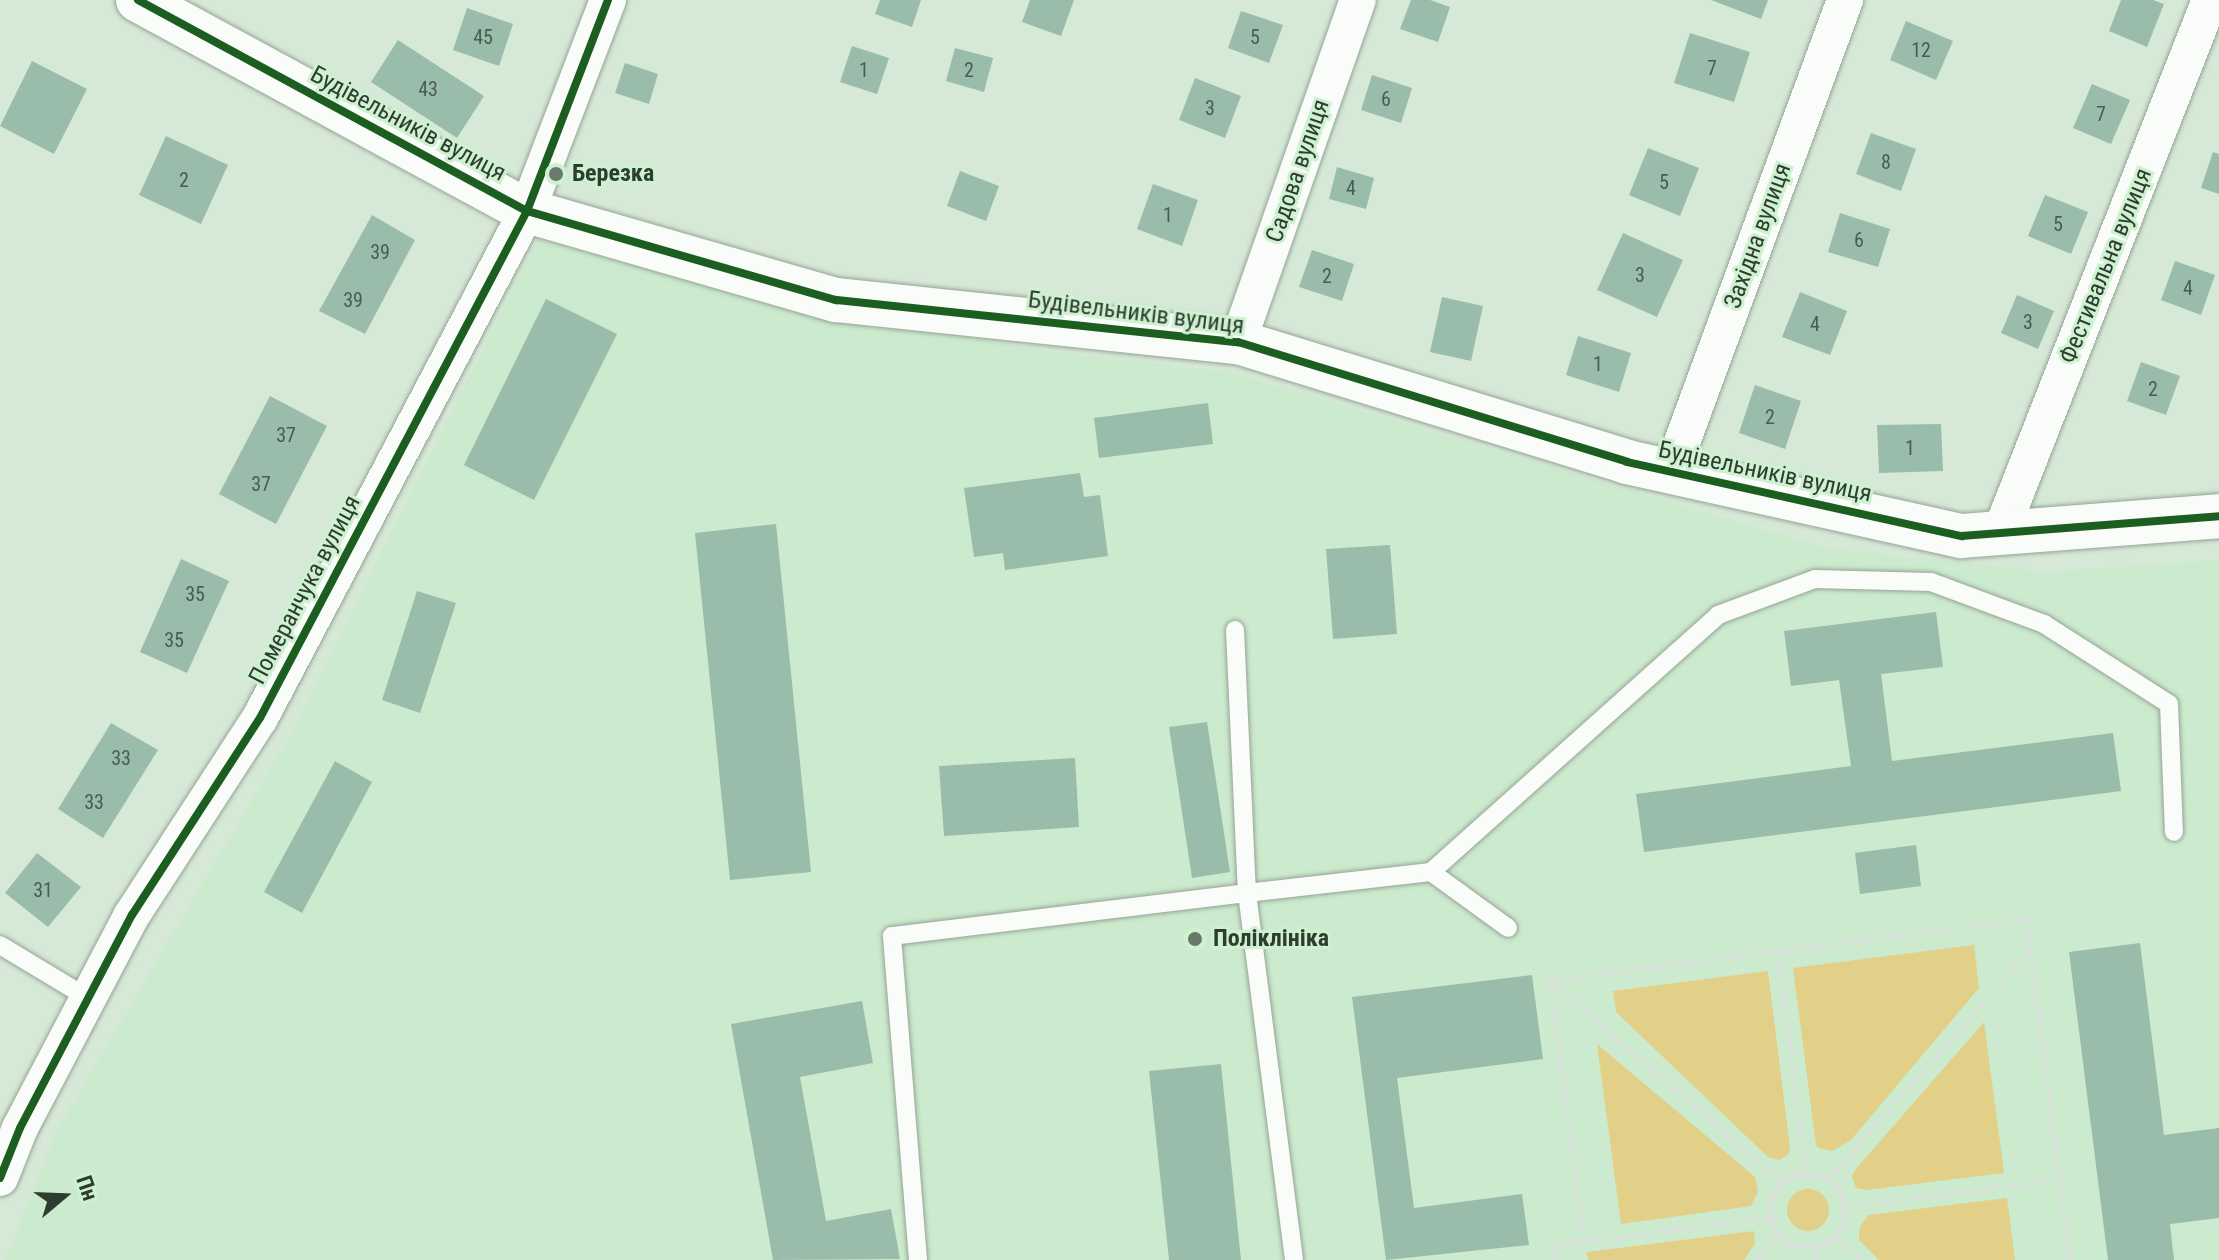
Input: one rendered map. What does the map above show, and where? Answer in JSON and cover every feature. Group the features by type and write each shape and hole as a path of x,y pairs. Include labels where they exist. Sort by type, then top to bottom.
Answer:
{"street":[{"name":"Будівельників вулиця","path":"138,0 527,211 836,300 1238,342 1627,462 1962,536 2219,516"},
{"name":"Померанчука вулиця","path":"0,1178 20,1128 132,915 260,718 527,211 608,0"},
{"name":"Садова вулиця","path":"1238,342 1358,0"},
{"name":"Західна вулиця","path":"1671,472 1845,0"},
{"name":"Фестивальна вулиця","path":"2001,531 2210,0"}],"lane":[{"path":"918,1260 892,936 1431,872 1718,615 1815,579 1931,582 2044,624 2169,704 2174,832"},
{"path":"1235,630 1247,893 1294,1260"},
{"path":"1431,872 1508,928"},
{"path":"0,945 88,998"}],"path":[{"path":"1550,980 2026,919 2070,1260"},
{"path":"1828,1179 2030,949"},
{"path":"1778,951 1806,1172"},
{"path":"1550,980 1782,1182"},
{"path":"1550,980 1584,1241"},
{"path":"1806,1172 1828,1179 1840,1191 1845,1207 1840,1228 1833,1237 1815,1246 1790,1242 1779,1234 1771,1217 1770,1204 1782,1182 1806,1172"},
{"path":"1845,1207 2060,1179"},
{"path":"1558,1260 1556,1245 1771,1217"},
{"path":"1757,1260 1779,1234"},
{"path":"1833,1237 1864,1260"},
{"path":"1815,1246 1817,1260"}],"shaded area":[{"name":"Поліклініка","path":"538,240 841,315 1037,350 1229,372 1826,548 2047,572 2219,560 2219,1260 6,1260 56,1132 284,746"},
{"path":"1974,945 1979,988 1851,1140 1832,1151 1819,1148 1816,1145 1793,968"},
{"path":"1768,971 1790,1147 1788,1155 1779,1160 1768,1157 1616,1012 1613,991"},
{"path":"1984,1022 2004,1173 1867,1190 1856,1188 1852,1177 1855,1170"},
{"path":"1597,1044 1755,1177 1758,1192 1751,1206 1621,1224"},
{"path":"1808,1189 1823,1195 1829,1210 1823,1225 1808,1231 1793,1225 1787,1210 1793,1195"},
{"path":"2007,1198 2015,1260 1879,1260 1859,1240 1860,1226 1869,1215"},
{"path":"1754,1231 1755,1243 1744,1260 1588,1260 1587,1252"}],"building":[{"path":"880,0 921,0 912,27 875,14"},
{"path":"1030,0 1074,0 1061,36 1022,22"},
{"path":"1411,0 1430,0 1450,7 1438,42 1400,29"},
{"path":"1711,0 1768,0 1761,19"},
{"path":"2121,0 2153,0 2164,4 2147,47 2109,31"},
{"path":"467,8 513,24 499,66 453,50"},
{"path":"1241,11 1283,25 1269,63 1228,48"},
{"path":"1906,21 1953,41 1936,80 1890,60"},
{"path":"1690,33 1750,52 1734,102 1674,83"},
{"path":"398,40 484,96 457,138 371,82"},
{"path":"852,46 889,58 877,94 840,82"},
{"path":"955,48 993,58 984,92 946,81"},
{"path":"32,61 87,89 54,154 0,126"},
{"path":"625,63 658,74 649,104 615,93"},
{"path":"1372,75 1412,88 1401,123 1361,110"},
{"path":"1195,78 1241,96 1225,138 1179,120"},
{"path":"2092,84 2130,100 2111,144 2073,128"},
{"path":"1871,133 1916,149 1901,191 1856,174"},
{"path":"166,136 228,165 201,224 139,195"},
{"path":"1648,148 1699,168 1680,216 1629,195"},
{"path":"2213,152 2219,154 2219,194 2201,188"},
{"path":"1337,167 1374,178 1366,209 1329,199"},
{"path":"960,171 999,186 986,221 947,206"},
{"path":"1153,184 1198,200 1182,246 1137,229"},
{"path":"2045,195 2088,212 2071,254 2028,236"},
{"path":"1840,213 1890,229 1878,267 1828,252"},
{"path":"372,215 415,240 365,334 319,311"},
{"path":"1623,233 1683,260 1657,317 1597,290"},
{"path":"1312,250 1354,264 1342,301 1299,287"},
{"path":"2175,261 2215,275 2201,315 2161,300"},
{"path":"1800,292 1847,311 1830,355 1782,337"},
{"path":"2017,295 2054,311 2038,349 2001,333"},
{"path":"1442,297 1483,306 1471,361 1430,352"},
{"path":"546,299 617,334 534,500 464,465"},
{"path":"1578,336 1631,353 1619,392 1566,375"},
{"path":"2141,362 2180,376 2166,415 2127,401"},
{"path":"1755,385 1801,401 1785,449 1739,433"},
{"path":"270,396 327,426 276,524 219,494"},
{"path":"1208,403 1213,444 1099,458 1094,418"},
{"path":"1941,424 1943,471 1879,473 1877,425"},
{"path":"1080,473 1084,497 1100,495 1108,556 1005,570 1003,553 974,557 964,488"},
{"path":"776,524 811,872 730,880 695,533"},
{"path":"1390,545 1397,634 1333,639 1326,549"},
{"path":"181,559 229,581 187,673 140,652"},
{"path":"417,591 456,603 420,713 382,700"},
{"path":"1936,612 1943,667 1881,674 1892,761 2113,733 2121,791 1644,852 1636,794 1851,766 1839,680 1791,686 1784,631"},
{"path":"1207,722 1230,872 1192,878 1169,727"},
{"path":"111,723 158,750 103,838 58,809"},
{"path":"1075,758 1079,827 944,836 939,766"},
{"path":"335,761 372,782 302,913 264,892"},
{"path":"1916,845 1921,886 1860,894 1855,853"},
{"path":"37,853 81,887 48,927 5,893"},
{"path":"2140,943 2164,1135 2219,1128 2219,1218 2170,1224 2174,1260 2108,1260 2069,952"},
{"path":"1532,975 1543,1059 1397,1078 1414,1208 1522,1194 1529,1245 1386,1260 1352,997"},
{"path":"862,1001 873,1063 800,1077 826,1221 891,1209 900,1259 773,1260 731,1024"},
{"path":"1221,1064 1241,1260 1169,1260 1149,1071"}],"cycle path":[{"path":"138,0 527,211 836,300 1238,342 1627,462 1962,536 2219,516"},
{"path":"0,1178 20,1128 132,915 260,718 527,211 608,0"}],"place":[{"name":"Березка","path":"556,174"},
{"name":"Поліклініка","path":"1195,939"}]}
